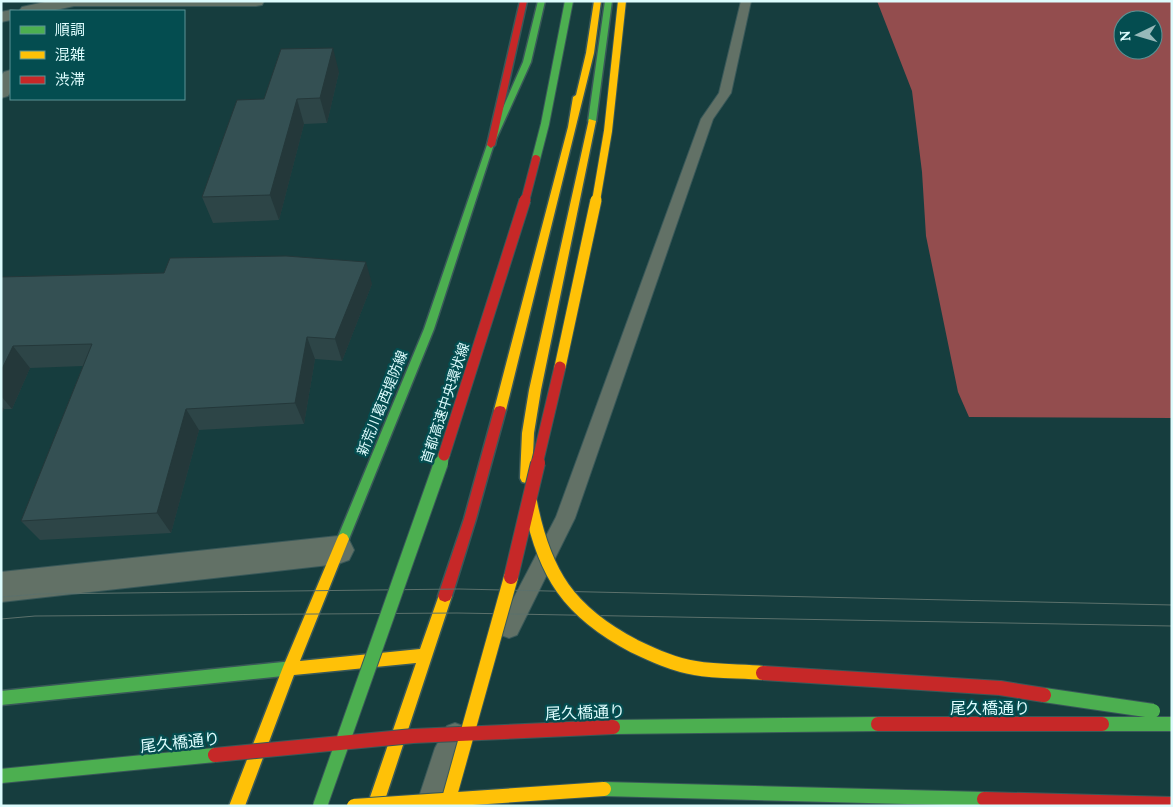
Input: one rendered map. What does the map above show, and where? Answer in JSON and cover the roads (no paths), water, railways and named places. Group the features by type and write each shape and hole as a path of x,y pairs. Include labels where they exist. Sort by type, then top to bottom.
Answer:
{"main road":[{"name":"新荒川葛西堤防線","path":"237,806 290,667 428,329 492,142 524,1"},
{"path":"492,142 527,62 542,1"},
{"name":"首都高速中央環状線","path":"320,806 428,504 520,219 545,124 569,1"},
{"path":"572,127 589,1"},
{"path":"375,806 470,519 519,338 572,127 590,53 599,1"},
{"path":"599,1 604,54"},
{"path":"609,1 604,54 588,142 533,392 526,442 526,478 534,523 542,549 553,574 570,600 600,625 642,651 693,668 1000,688 1172,714"},
{"path":"447,806 517,554 591,229 608,132 622,1"},
{"path":"1,698 290,667 424,655"},
{"name":"尾久橋通り","path":"1,776 413,736 595,727 744,724 1172,724"},
{"path":"354,806 598,789 1172,804"}],"street":[{"path":"50,9 74,1 256,1"},
{"path":"1,92 10,78"},
{"path":"1,587 338,550"}],"lane":[{"path":"428,806 443,756 565,518 707,119 728,84 746,1"}],"tram line":[{"path":"1,597 39,594 459,589 1172,605"},
{"path":"1,619 35,616 457,613 1172,626"}]}
